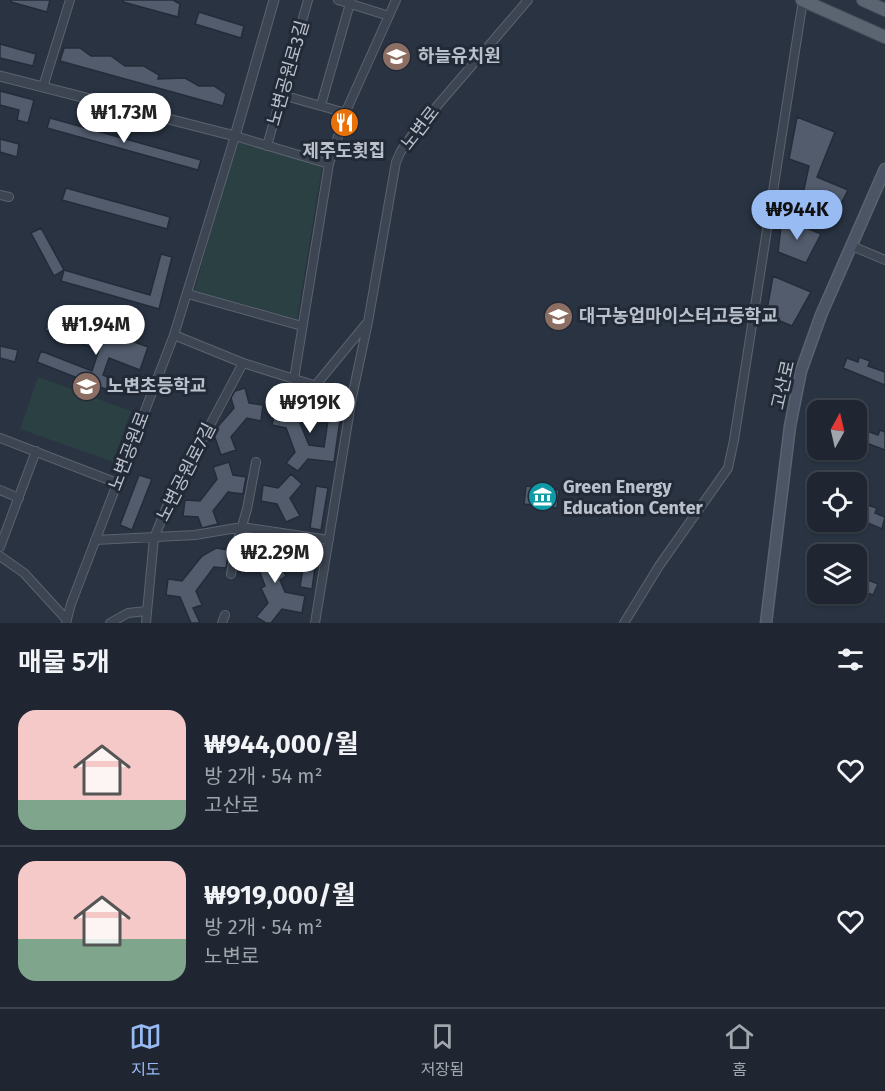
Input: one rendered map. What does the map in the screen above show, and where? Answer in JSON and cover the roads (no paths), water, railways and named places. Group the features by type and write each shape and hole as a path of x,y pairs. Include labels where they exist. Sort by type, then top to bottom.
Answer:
{"main road":[{"path":"803,0 885,37"},
{"path":"863,0 885,10"},
{"name":"고산로","path":"766,623 790,426 801,371 821,315 885,170"}],"street":[{"path":"43,87 70,0"},
{"name":"노변공원로","path":"66,621 188,294 274,0"},
{"name":"노변공원로3길","path":"267,146 308,0"},
{"path":"338,0 389,16"},
{"path":"294,379 329,164 346,113 396,0"},
{"name":"노변로","path":"315,623 352,397 368,322 396,162 413,134 528,0"},
{"path":"624,623 660,566 728,468 738,418 803,0"},
{"path":"321,105 350,2"},
{"path":"0,76 236,136 329,164"},
{"path":"282,95 346,113"},
{"path":"0,195 9,197"},
{"path":"852,246 885,260"},
{"path":"188,294 302,326"},
{"name":"노변로","path":"315,386 368,322"},
{"path":"174,335 243,363 352,397"},
{"name":"노변공원로7길","path":"146,623 154,538 168,504 243,363"},
{"path":"0,438 117,483"},
{"path":"0,547 36,452"},
{"path":"231,574 256,462"},
{"path":"0,490 19,498"},
{"path":"95,540 195,535 242,527 329,540"},
{"path":"0,556 24,573 66,621"},
{"path":"110,623 128,613 146,611"}],"place":[{"name":"하늘유치원","path":"397,56"},
{"name":"제주도횟집","path":"344,122"},
{"name":"대구농업마이스터고등학교","path":"558,316"},
{"name":"노변초등학교","path":"86,386"},
{"name":"Green Energy Education Center","path":"542,497"}]}
